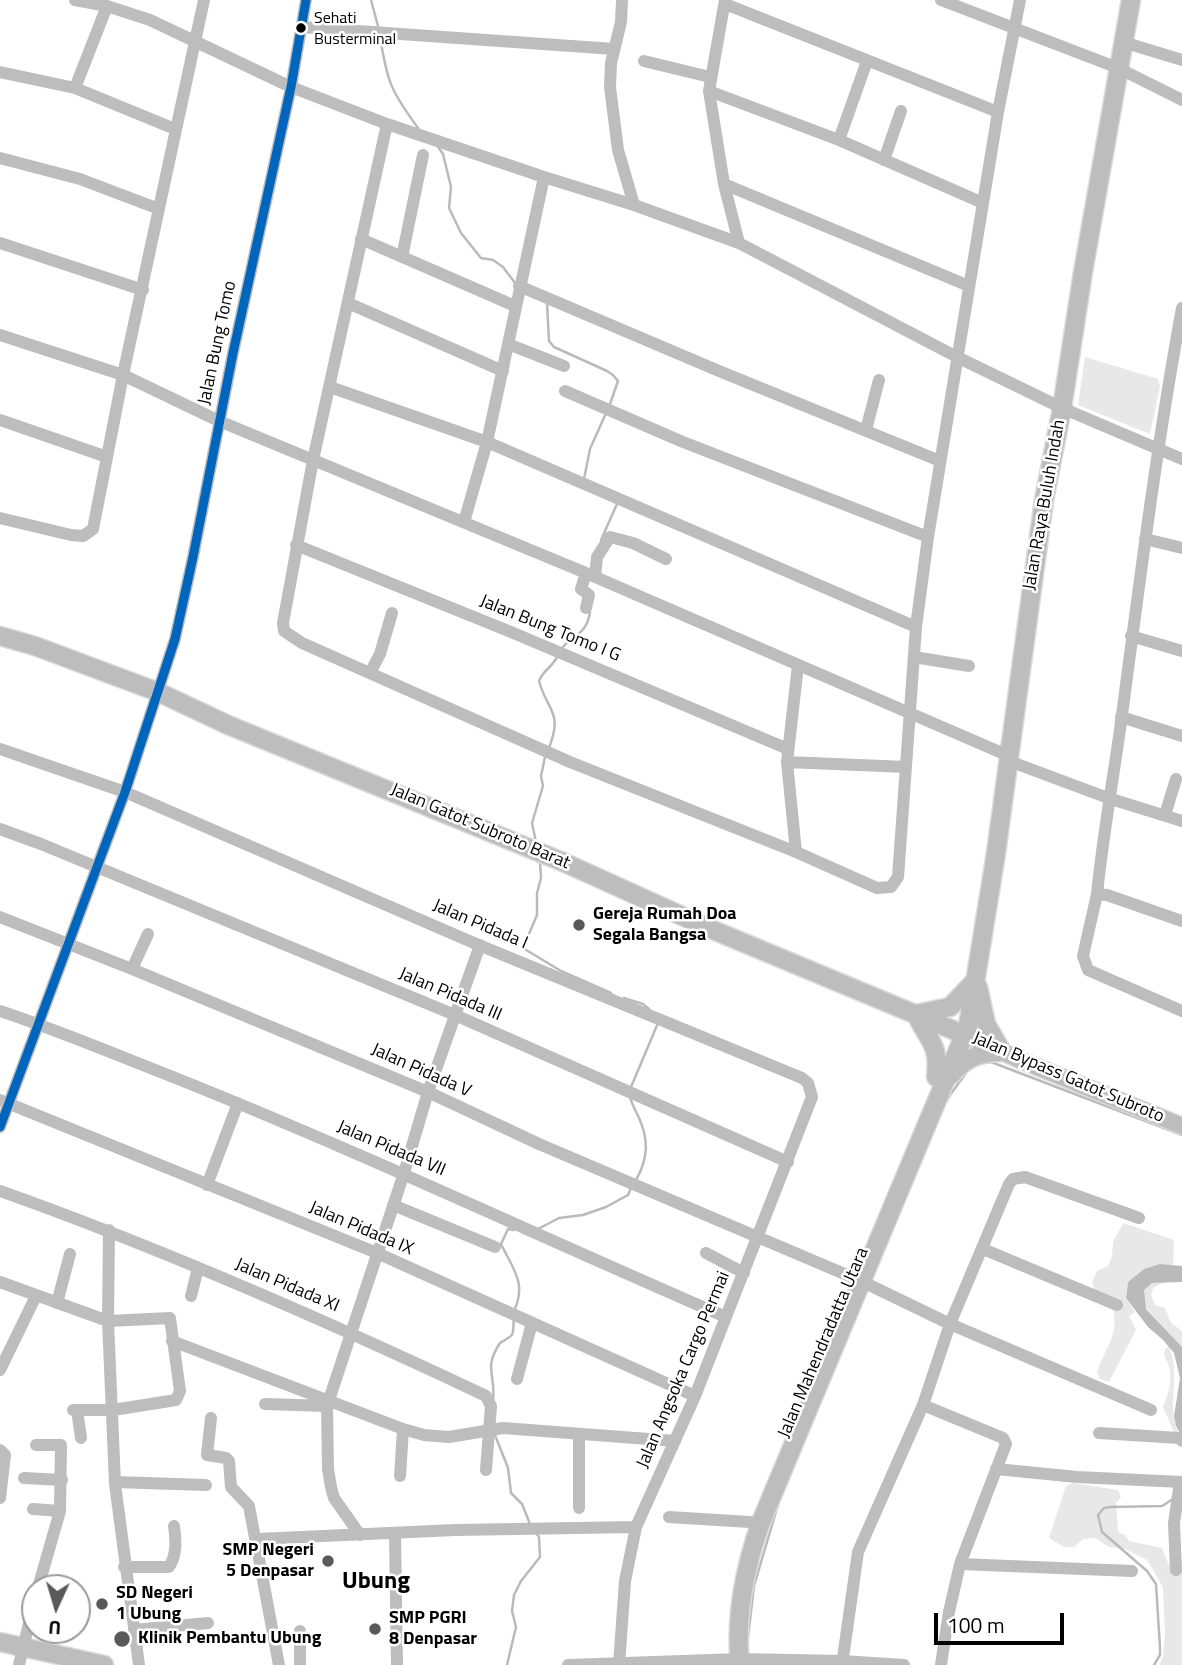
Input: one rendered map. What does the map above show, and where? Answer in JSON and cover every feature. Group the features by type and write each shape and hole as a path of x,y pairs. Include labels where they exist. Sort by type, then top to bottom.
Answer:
{"highway":[{"name":"Jalan Raya Buluh Indah","path":"960,1032 970,1010 976,980 1044,500 1131,0"},
{"name":"Jalan Gatot Subroto Barat","path":"0,636 35,646 158,692 228,725 528,847 713,930 960,1032"},
{"path":"976,980 950,1007 916,1014 935,1049 940,1079 962,1062 983,1053 1002,1052"},
{"path":"976,980 985,1020 1002,1052"},
{"name":"Jalan Mahendradatta Utara","path":"735,1662 733,1587 750,1521 960,1032"},
{"name":"Jalan Mahendradatta Utara","path":"735,1662 744,1589 755,1539 856,1279"},
{"path":"0,1642 104,1665"}],"main road":[{"name":"Jalan Bypass Gatot Subroto","path":"960,1032 1182,1126"}],"street":[{"path":"75,0 107,6 174,30 196,44 291,88 387,124 634,205 738,243 957,357 1062,408 1182,460"},
{"path":"0,518 71,535 89,534 95,524 123,375 204,0"},
{"name":"Jalan Bung Tomo","path":"0,1126 5,1101 38,1024 125,792 175,639 291,88 306,0"},
{"path":"622,0 610,87 618,150 634,205"},
{"path":"941,0 1118,68 1182,100"},
{"path":"387,124 313,460 296,545 284,631 302,643 570,762 796,852 877,888 891,887 898,877 916,627 928,537 998,112 1020,0"},
{"path":"738,243 724,184 709,91 725,2 998,112"},
{"path":"75,88 107,6"},
{"path":"301,27 614,48"},
{"path":"1123,42 1182,60"},
{"path":"643,61 710,77"},
{"path":"839,140 867,61"},
{"path":"0,72 75,88 175,129"},
{"path":"709,91 839,140 983,203"},
{"path":"884,160 901,111"},
{"path":"402,257 424,155"},
{"path":"0,158 80,179 159,209"},
{"path":"464,522 487,442 544,177"},
{"path":"724,184 969,286"},
{"path":"362,239 516,306"},
{"path":"0,243 143,290"},
{"path":"519,286 940,461"},
{"path":"348,303 503,371"},
{"path":"1182,308 1157,449 1108,798 1106,836 1083,956 1088,970 1182,1011"},
{"path":"0,334 123,375 219,421 590,575 1009,759 1108,798 1182,821"},
{"path":"508,344 564,366"},
{"path":"866,430 879,380"},
{"path":"330,387 487,442 916,627"},
{"path":"565,391 683,442 928,537"},
{"path":"1167,391 1182,393"},
{"path":"0,420 107,457"},
{"path":"586,608 589,595 581,589 610,537 633,543 666,559"},
{"path":"1145,539 1182,548"},
{"name":"Jalan Bung Tomo I G","path":"296,545 522,636 788,756"},
{"path":"370,673 380,654 392,613"},
{"path":"1131,636 1182,651"},
{"path":"914,657 969,666"},
{"path":"796,852 788,756 798,665"},
{"path":"1121,717 1182,736"},
{"name":"Jalan Pidada I","path":"0,749 125,792 480,945 802,1078 808,1083 812,1097"},
{"path":"788,756 906,767"},
{"path":"1165,815 1176,779"},
{"name":"Jalan Pidada III","path":"0,830 41,844 455,1015 788,1162"},
{"path":"1097,894 1182,921"},
{"name":"Jalan Pidada V","path":"0,917 428,1092 539,1144 1151,1409"},
{"path":"132,969 148,934"},
{"path":"360,1535 334,1498 331,1487 328,1469 328,1403 428,1092 480,945"},
{"name":"Jalan Pidada VII","path":"0,1011 238,1103 404,1172 726,1318"},
{"name":"Jalan Angsoka Cargo Permai","path":"619,1664 625,1581 636,1527 695,1396 812,1097"},
{"name":"Jalan Pidada IX","path":"5,1101 377,1253 695,1396"},
{"path":"206,1185 238,1103"},
{"path":"842,1663 858,1552 923,1405 950,1324 1009,1184 1019,1177 1139,1218"},
{"name":"Jalan Pidada XI","path":"0,1191 109,1230 352,1333 486,1396 491,1406 486,1470"},
{"path":"393,1205 495,1247"},
{"path":"109,1230 108,1321 115,1482 124,1567 139,1665"},
{"path":"983,1249 1117,1305"},
{"path":"706,1253 744,1273"},
{"path":"57,1303 69,1254"},
{"path":"191,1296 198,1268"},
{"path":"0,1282 108,1321 169,1317 179,1396 176,1400 113,1410 75,1410 81,1438"},
{"path":"0,1370 36,1296"},
{"path":"517,1379 532,1323"},
{"path":"172,1341 328,1403 403,1429 449,1437 488,1429 675,1441"},
{"path":"265,1404 328,1403"},
{"path":"923,1405 1003,1438 1006,1444 960,1563 940,1665"},
{"path":"211,1418 206,1455 226,1458 229,1461 231,1487 249,1506 279,1665"},
{"path":"400,1476 403,1429"},
{"path":"1099,1433 1179,1438 1182,1441"},
{"path":"579,1434 579,1508"},
{"path":"36,1445 61,1445 60,1511 42,1574"},
{"path":"0,1497 3,1452"},
{"path":"996,1469 1077,1477 1179,1479 1174,1523 1176,1570"},
{"path":"24,1478 62,1480"},
{"path":"115,1482 206,1485"},
{"path":"33,1509 60,1511"},
{"path":"669,1517 750,1521"},
{"path":"124,1567 169,1567 176,1548 174,1526"},
{"path":"257,1539 455,1530 636,1527"},
{"path":"395,1534 397,1665"},
{"path":"960,1563 1132,1571"},
{"path":"134,1630 208,1623"},
{"path":"300,1630 300,1665"},
{"path":"19,1665 24,1644"},
{"path":"568,1665 735,1662 904,1665"}],"shaded area":[{"path":"1085,357 1158,379 1160,386 1150,434 1078,405"},
{"path":"1123,1223 1174,1240 1173,1265 1147,1268 1136,1275 1127,1286 1126,1298 1135,1312 1129,1316 1136,1330 1109,1382 1100,1379 1097,1372 1112,1336 1115,1320 1110,1298 1095,1292 1092,1282 1097,1271 1108,1266 1113,1242"},
{"path":"1160,1264 1182,1266 1182,1282 1152,1283 1144,1290 1146,1309 1182,1347 1182,1437 1174,1416 1180,1378 1174,1353 1148,1327 1126,1298 1128,1282 1144,1269"},
{"path":"1166,1281 1153,1288 1151,1295 1155,1305 1165,1308 1171,1323 1182,1331 1182,1347 1144,1306 1144,1289 1152,1283"},
{"path":"1169,1346 1174,1369 1173,1412 1179,1434 1174,1432 1163,1407 1170,1382 1169,1366 1164,1354"},
{"path":"1073,1483 1118,1490 1121,1497 1116,1503 1118,1532 1125,1535 1129,1541 1162,1548 1168,1563 1182,1569 1182,1665 1160,1665 1165,1634 1163,1587 1147,1560 1125,1549 1109,1547 1095,1538 1083,1539 1074,1547 1064,1547 1049,1538 1066,1486"}],"waterway":[{"path":"371,0 379,30"},
{"path":"380,36 391,85 418,128"},
{"path":"438,147 443,154 451,187 449,208 461,233 481,258 493,260 503,267 515,283"},
{"path":"547,303 549,341 554,347 607,371 618,381 609,407"},
{"path":"584,479 590,449 606,413"},
{"path":"601,540 617,504"},
{"path":"561,649 586,626 590,612"},
{"path":"549,748 555,726 554,719 539,681 558,655"},
{"path":"536,842 532,823 543,786 541,776 545,757"},
{"path":"540,862 537,915 523,948 561,971 611,993"},
{"path":"624,998 643,1004 649,1009"},
{"path":"631,1087 658,1023"},
{"path":"984,1063 991,1062 1182,1135"},
{"path":"943,1107 969,1069"},
{"path":"630,1097 646,1142 643,1165 636,1180"},
{"path":"538,1229 559,1218 583,1215 606,1207 628,1195 631,1188"},
{"path":"514,1230 508,1229 501,1244 519,1284 518,1301 514,1311"},
{"path":"493,1400 492,1359 500,1343 513,1333 514,1317"},
{"path":"830,1379 852,1327"},
{"path":"495,1435 508,1468 511,1493 522,1504 530,1524"},
{"path":"748,1637 754,1586 780,1498"},
{"path":"1154,1665 1160,1655 1156,1584 1147,1571 1102,1532 1098,1515 1104,1508 1162,1506 1173,1499"},
{"path":"507,1665 516,1627 512,1611 514,1595 521,1581 540,1557 539,1537 536,1533"}],"transit line":[{"path":"0,1127 125,792 175,639 291,87 306,0"}],"place":[{"name":"Sehati Busterminal","path":"301,28"},
{"name":"Gereja Rumah Doa Segala Bangsa","path":"579,925"},
{"name":"SMP Negeri 5 Denpasar","path":"328,1561"},
{"name":"SD Negeri 1 Ubung","path":"102,1604"},
{"name":"SMP PGRI 8 Denpasar","path":"375,1629"},
{"name":"Klinik Pembantu Ubung","path":"122,1639"}],"district":[{"name":"Ubung","path":"376,1582"}]}
